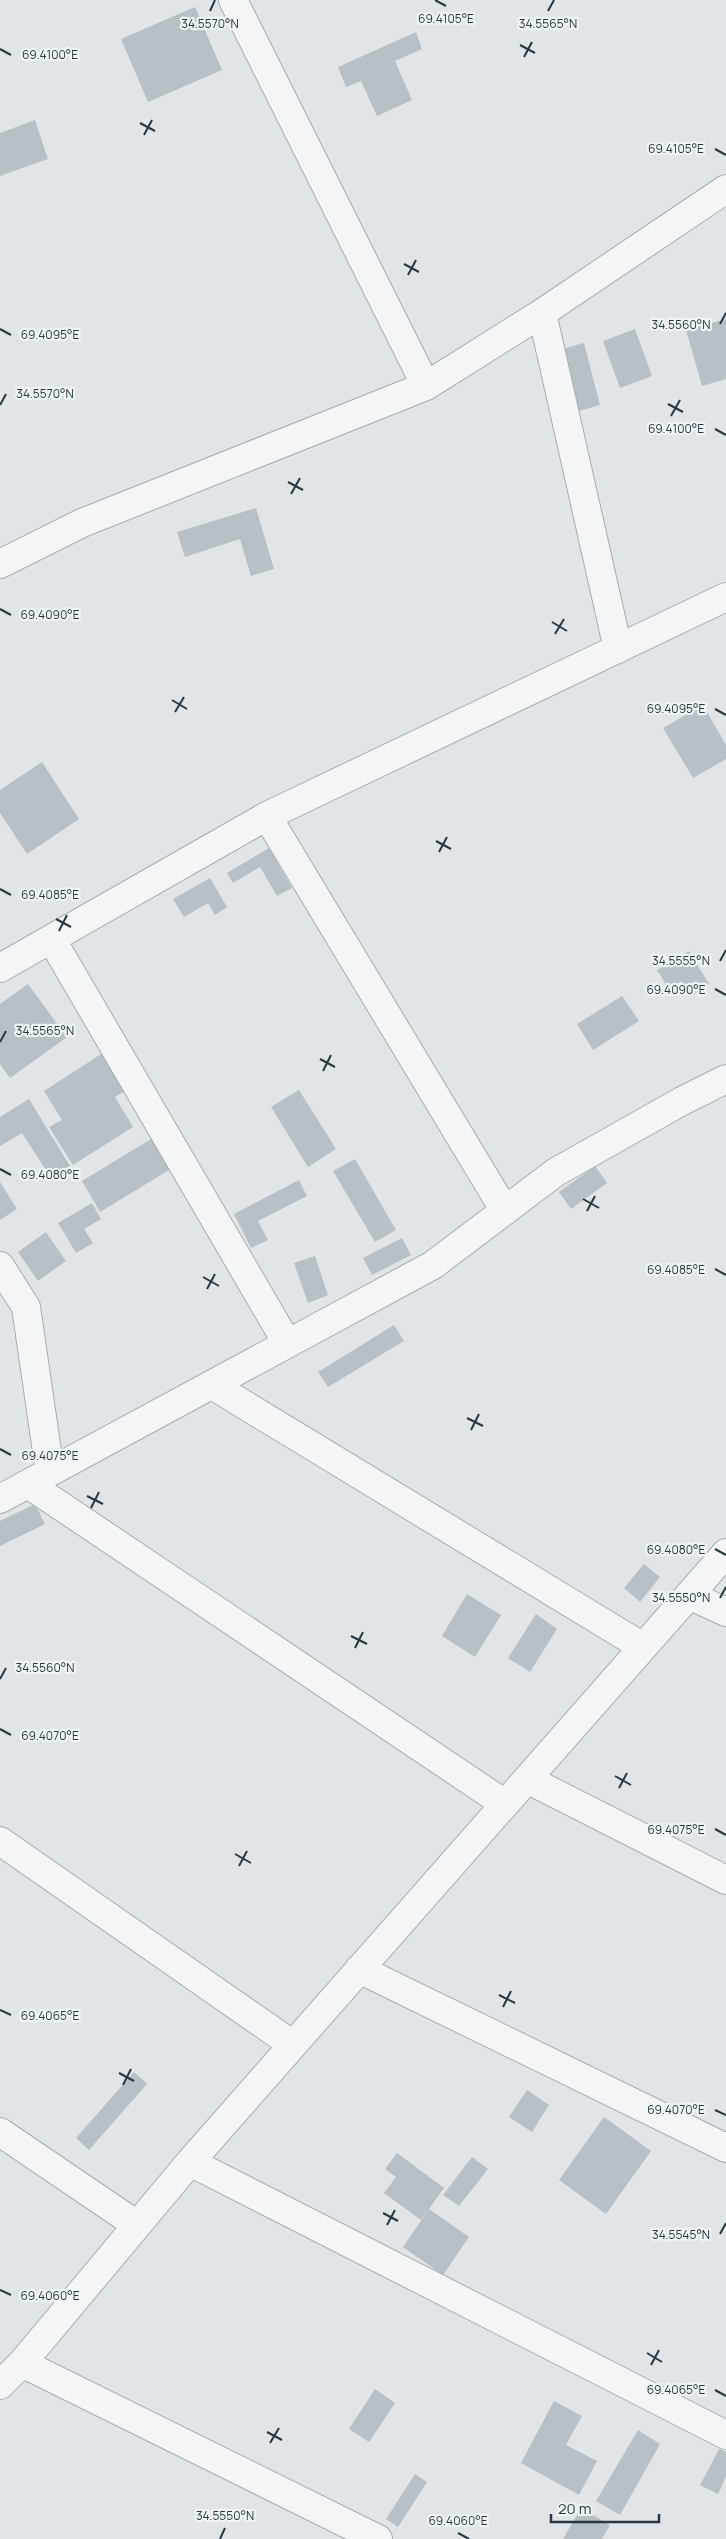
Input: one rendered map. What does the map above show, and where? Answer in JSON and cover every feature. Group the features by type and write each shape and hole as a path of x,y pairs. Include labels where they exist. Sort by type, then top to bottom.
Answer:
{"street":[{"path":"233,0 426,386"},
{"path":"0,564 82,523 426,386 542,313 726,189"},
{"path":"542,313 618,649"},
{"path":"0,968 267,816 726,597"},
{"path":"267,816 505,1211"},
{"path":"52,940 287,1343"},
{"path":"0,1499 433,1265 556,1172 682,1101 726,1079"},
{"path":"0,1266 26,1307 39,1478"},
{"path":"212,1385 643,1647"},
{"path":"39,1478 505,1804"},
{"path":"0,2385 22,2363 190,2162 726,1553"},
{"path":"689,1594 726,1612"},
{"path":"527,1779 726,1880"},
{"path":"0,1841 293,2045"},
{"path":"359,1969 726,2148"},
{"path":"0,2132 137,2225"},
{"path":"190,2162 726,2435"},
{"path":"22,2363 378,2539"}],"building":[{"path":"195,7 222,70 148,102 121,39"},
{"path":"416,32 422,49 395,61 412,100 377,116 361,81 346,87 338,67"},
{"path":"35,120 48,159 0,176 0,133"},
{"path":"726,319 726,379 702,386 686,330"},
{"path":"635,329 652,376 620,388 603,341"},
{"path":"584,343 600,405 575,412 559,350"},
{"path":"256,508 274,569 251,576 240,539 185,557 177,532"},
{"path":"703,705 726,745 726,759 693,778 663,728"},
{"path":"42,762 79,819 27,854 0,813 0,790"},
{"path":"269,848 292,888 277,896 260,867 233,883 227,873"},
{"path":"210,878 227,907 215,915 208,903 184,917 173,899"},
{"path":"689,951 709,984 690,996 681,981 669,989 657,970"},
{"path":"28,984 67,1037 10,1078 0,1064 0,1004"},
{"path":"622,996 639,1021 593,1050 577,1024"},
{"path":"106,1051 130,1088 115,1097 133,1127 73,1165 49,1127 62,1120 44,1091"},
{"path":"299,1090 336,1149 308,1167 271,1107"},
{"path":"29,1099 70,1166 51,1178 22,1133 0,1146 0,1117"},
{"path":"156,1136 174,1167 100,1212 82,1181"},
{"path":"355,1159 396,1230 375,1242 333,1171"},
{"path":"595,1166 607,1183 571,1209 559,1192"},
{"path":"299,1180 307,1196 258,1221 268,1240 251,1248 234,1214"},
{"path":"0,1182 17,1209 0,1220"},
{"path":"92,1203 101,1219 84,1229 93,1243 76,1253 58,1223"},
{"path":"46,1232 66,1261 38,1281 18,1252"},
{"path":"402,1238 411,1255 372,1275 363,1258"},
{"path":"315,1256 328,1295 308,1303 294,1263"},
{"path":"394,1325 404,1341 328,1387 318,1372"},
{"path":"35,1504 45,1524 0,1546 0,1521"},
{"path":"644,1564 660,1577 640,1602 624,1588"},
{"path":"467,1594 501,1615 475,1657 442,1636"},
{"path":"536,1614 557,1629 530,1672 508,1658"},
{"path":"134,2072 147,2084 89,2150 76,2138"},
{"path":"527,2090 549,2105 532,2132 509,2117"},
{"path":"604,2117 651,2151 606,2214 559,2180"},
{"path":"397,2153 444,2188 421,2220 384,2193 396,2177 385,2169"},
{"path":"472,2157 488,2169 459,2206 443,2195"},
{"path":"429,2209 469,2237 443,2275 403,2247"},
{"path":"375,2389 395,2403 369,2442 349,2429"},
{"path":"554,2401 582,2416 566,2445 597,2461 579,2495 521,2463"},
{"path":"638,2430 660,2444 620,2515 596,2501"},
{"path":"719,2449 726,2452 726,2476 718,2494 700,2485"},
{"path":"415,2474 427,2482 398,2527 386,2519"},
{"path":"581,2508 610,2525 602,2539 563,2539"}]}
